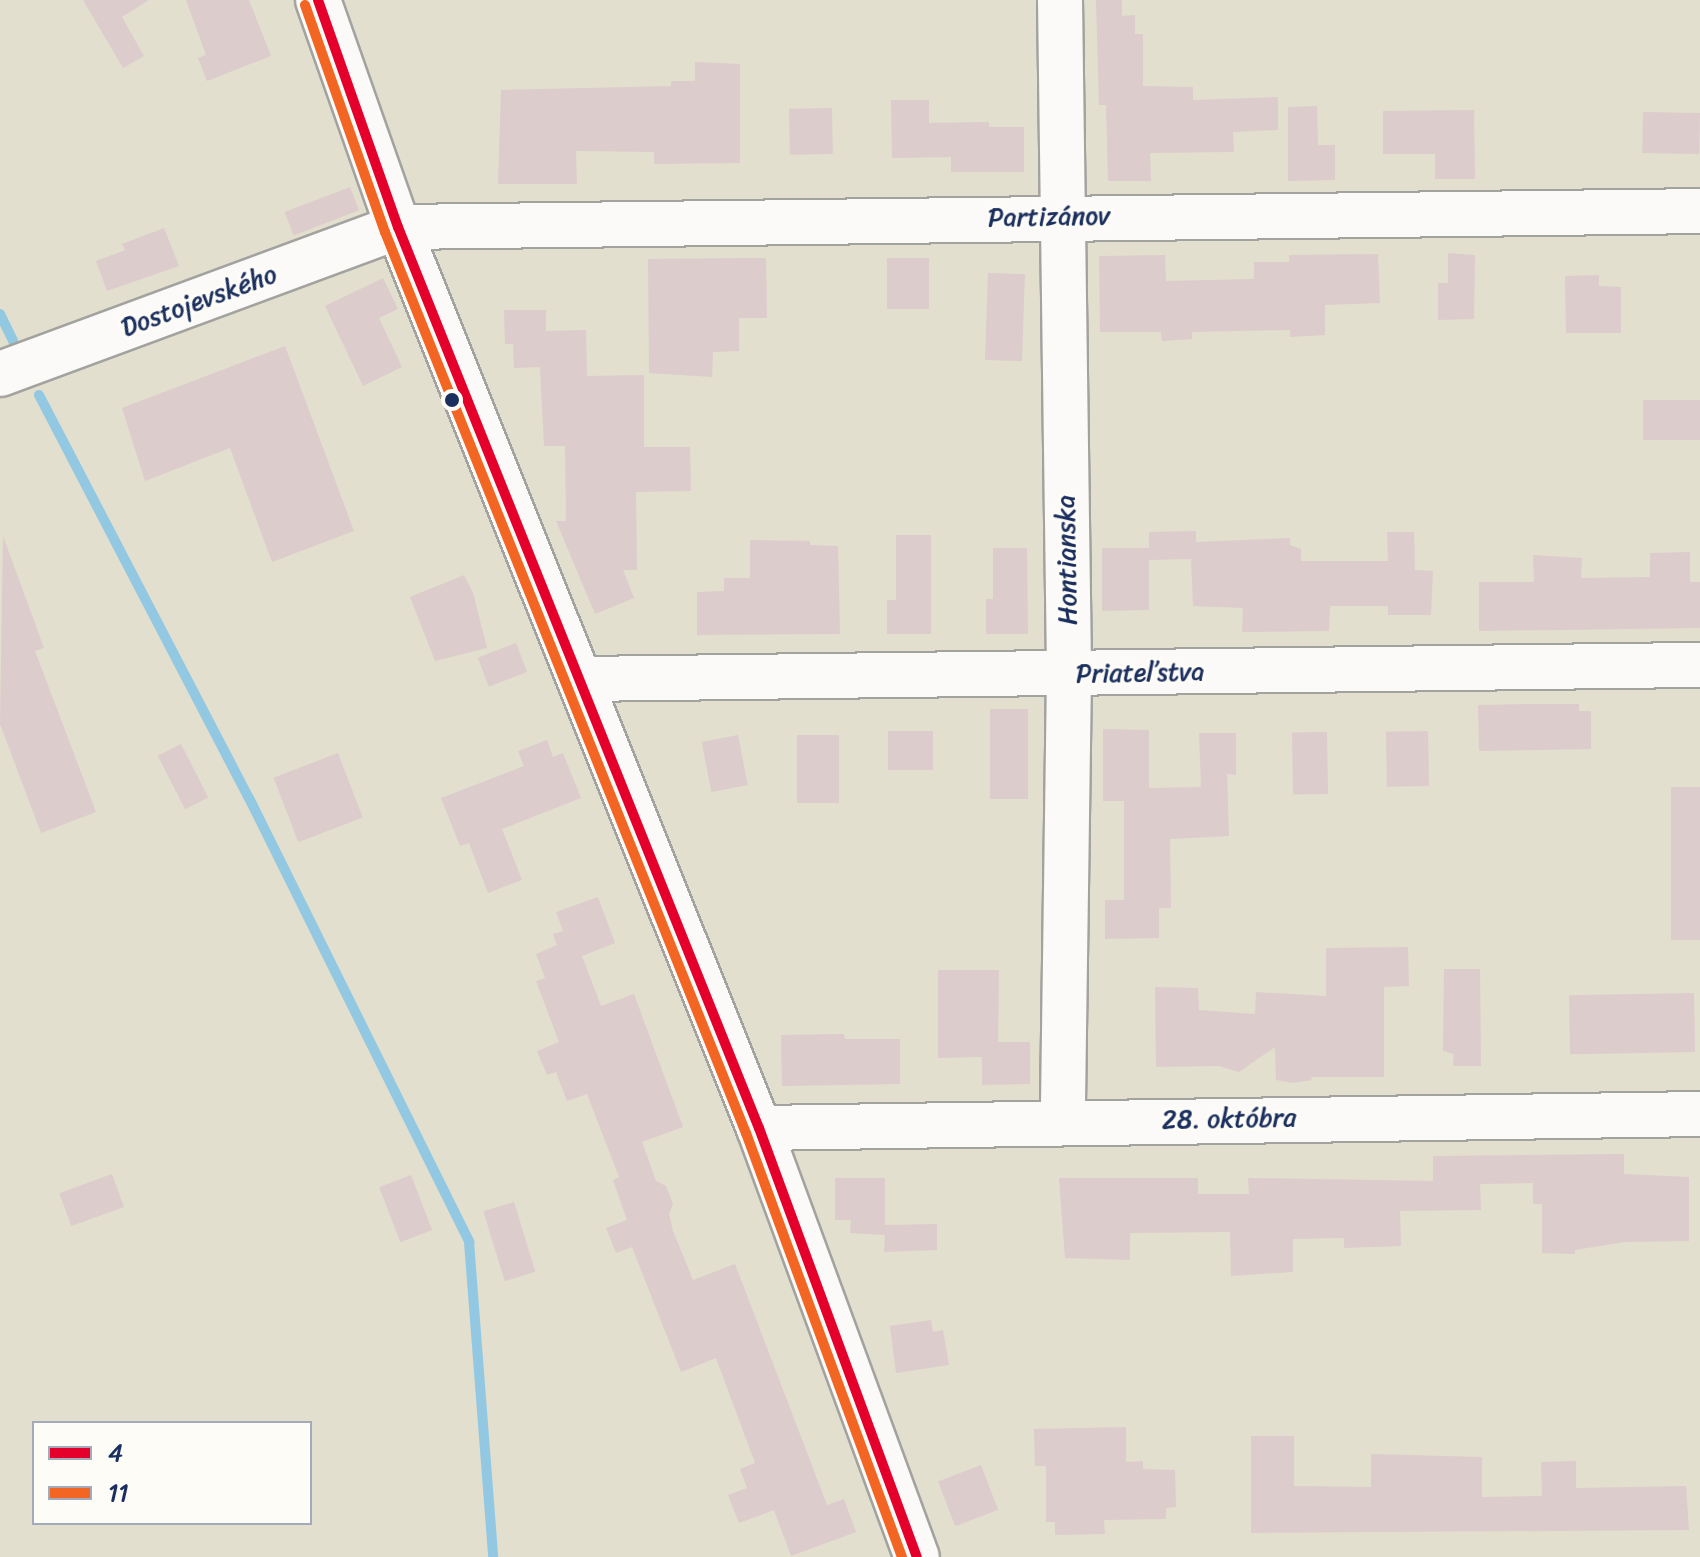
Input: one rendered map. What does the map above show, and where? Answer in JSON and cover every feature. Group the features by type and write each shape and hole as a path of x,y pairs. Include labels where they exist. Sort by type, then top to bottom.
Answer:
{"street":[{"path":"318,0 398,227 759,1128 917,1557"},
{"name":"Hontianska","path":"1060,0 1069,674 1063,1121"},
{"name":"Partizánov","path":"398,227 1700,211"},
{"name":"Dostojevského","path":"0,374 398,227"},
{"name":"Priateľstva","path":"580,679 1700,665"},
{"name":"28. októbra","path":"759,1128 1063,1121 1700,1114"}],"building":[{"path":"83,0 149,0 122,17 144,56 123,68"},
{"path":"186,0 249,0 271,56 207,81 198,58 206,55"},
{"path":"1096,0 1122,0 1122,16 1135,15 1135,34 1143,34 1143,86 1193,87 1193,100 1278,97 1278,130 1233,132 1234,152 1150,153 1151,181 1108,181 1106,105 1099,105"},
{"path":"695,62 740,64 740,163 654,164 654,152 576,151 577,184 498,184 501,90 671,86 671,81 695,81"},
{"path":"891,100 929,100 929,123 989,122 989,127 1024,127 1024,172 951,172 951,157 892,158"},
{"path":"1317,106 1318,145 1335,145 1335,180 1288,181 1288,107"},
{"path":"832,108 833,154 790,155 789,109"},
{"path":"1474,110 1475,179 1435,179 1435,154 1383,154 1383,111"},
{"path":"1643,112 1700,113 1699,154 1642,153"},
{"path":"350,187 359,210 294,235 285,212"},
{"path":"164,228 179,266 107,291 96,261 125,250 122,244"},
{"path":"1448,253 1475,255 1474,319 1438,320 1438,283 1448,283"},
{"path":"1378,254 1380,303 1325,305 1325,335 1290,337 1290,330 1192,332 1192,339 1162,341 1161,332 1100,332 1099,256 1165,255 1166,281 1254,279 1254,262 1289,262 1289,255"},
{"path":"766,258 767,318 739,318 739,351 713,352 712,377 649,373 648,259"},
{"path":"887,258 929,258 929,309 887,309"},
{"path":"988,273 1025,274 1022,361 985,360"},
{"path":"1599,275 1599,286 1621,287 1621,333 1566,333 1565,276"},
{"path":"383,278 398,309 379,318 402,367 363,386 325,306"},
{"path":"504,310 546,310 546,331 586,330 587,376 644,375 644,447 690,447 691,491 636,492 637,570 623,570 634,598 595,614 556,521 566,521 565,446 544,446 540,367 514,368 513,344 505,344"},
{"path":"285,346 354,531 272,562 230,448 145,481 122,408"},
{"path":"1643,400 1700,400 1700,440 1643,440"},
{"path":"1196,531 1196,542 1290,538 1290,545 1301,549 1301,561 1388,561 1387,532 1414,532 1415,570 1433,571 1431,615 1388,615 1388,606 1330,606 1329,631 1242,632 1243,608 1193,606 1191,559 1149,560 1149,610 1102,611 1102,548 1149,548 1149,532"},
{"path":"896,535 931,535 931,634 887,634 887,600 896,600"},
{"path":"3,536 44,648 35,651 96,812 41,833 0,724"},
{"path":"750,540 810,541 810,545 838,546 840,634 697,635 697,592 724,591 724,578 750,578"},
{"path":"993,548 1027,548 1028,634 986,634 986,599 993,599"},
{"path":"1690,552 1690,582 1700,582 1700,628 1479,631 1479,582 1534,582 1533,555 1582,558 1581,578 1650,577 1650,553"},
{"path":"464,575 473,593 487,648 435,661 410,597"},
{"path":"516,643 527,672 489,687 478,658"},
{"path":"1579,704 1579,711 1591,711 1591,749 1479,751 1478,705"},
{"path":"990,709 1028,709 1028,799 990,799"},
{"path":"1103,729 1149,730 1149,788 1201,787 1199,733 1236,733 1236,775 1227,774 1229,836 1170,839 1171,908 1159,908 1159,938 1105,939 1105,900 1124,900 1124,801 1103,801"},
{"path":"888,731 933,731 933,770 888,770"},
{"path":"1428,731 1429,786 1387,787 1386,732"},
{"path":"1327,732 1328,794 1293,795 1292,733"},
{"path":"738,735 748,785 711,792 702,742"},
{"path":"797,735 839,735 839,803 797,803"},
{"path":"547,740 553,757 563,753 581,798 502,829 522,880 488,893 469,843 460,846 441,798 524,766 518,751"},
{"path":"181,744 208,797 185,809 158,756"},
{"path":"338,753 363,817 298,842 274,778"},
{"path":"1671,787 1700,787 1700,940 1671,940"},
{"path":"598,897 615,943 582,956 601,1006 634,994 683,1127 642,1142 656,1181 666,1186 673,1204 669,1214 673,1231 693,1280 735,1264 827,1505 844,1499 856,1532 791,1556 774,1510 739,1523 728,1495 747,1488 740,1469 755,1463 716,1358 681,1372 632,1247 616,1253 606,1228 627,1220 613,1180 619,1177 587,1094 567,1101 556,1072 547,1075 537,1051 559,1042 536,981 545,978 536,954 557,945 553,934 563,931 556,912"},
{"path":"1408,947 1409,986 1384,987 1384,1077 1311,1077 1312,1080 1293,1083 1276,1080 1275,1047 1239,1072 1219,1066 1156,1067 1155,987 1198,988 1199,1010 1255,1014 1256,992 1326,996 1326,948"},
{"path":"1444,969 1480,969 1481,1066 1453,1066 1454,1054 1443,1051"},
{"path":"938,970 999,970 998,1042 1030,1042 1030,1084 982,1085 982,1057 938,1058"},
{"path":"1694,993 1695,1052 1570,1054 1569,995"},
{"path":"844,1034 845,1039 900,1039 900,1084 782,1086 781,1035"},
{"path":"1624,1154 1624,1174 1689,1177 1689,1241 1625,1242 1575,1250 1575,1254 1542,1253 1542,1204 1533,1204 1533,1183 1480,1184 1481,1210 1400,1211 1401,1246 1344,1248 1344,1238 1293,1239 1293,1272 1231,1276 1230,1232 1130,1233 1130,1260 1065,1258 1059,1178 1198,1178 1198,1194 1249,1194 1248,1178 1433,1181 1433,1156"},
{"path":"112,1174 124,1207 71,1226 59,1193"},
{"path":"411,1175 432,1230 400,1242 379,1187"},
{"path":"835,1178 885,1178 885,1225 937,1224 937,1250 884,1252 885,1235 850,1233 851,1220 835,1220"},
{"path":"514,1202 535,1272 505,1281 483,1211"},
{"path":"931,1320 933,1332 943,1330 949,1365 896,1373 890,1326"},
{"path":"1126,1427 1126,1462 1143,1461 1143,1469 1175,1470 1176,1507 1166,1508 1166,1519 1104,1520 1105,1534 1055,1535 1055,1522 1046,1522 1046,1466 1035,1466 1034,1429"},
{"path":"1251,1436 1294,1436 1294,1486 1371,1487 1371,1454 1482,1457 1482,1497 1542,1496 1541,1462 1576,1461 1576,1488 1686,1486 1689,1530 1251,1533"},
{"path":"981,1465 998,1510 955,1526 938,1481"}],"waterway":[{"path":"0,314 13,341"},
{"path":"39,395 249,798 469,1242 493,1557"}],"transit line":[{"name":"4","path":"318,0 398,227 759,1128 917,1557"},
{"name":"11","path":"305,5 385,232 746,1133 902,1557"}]}
